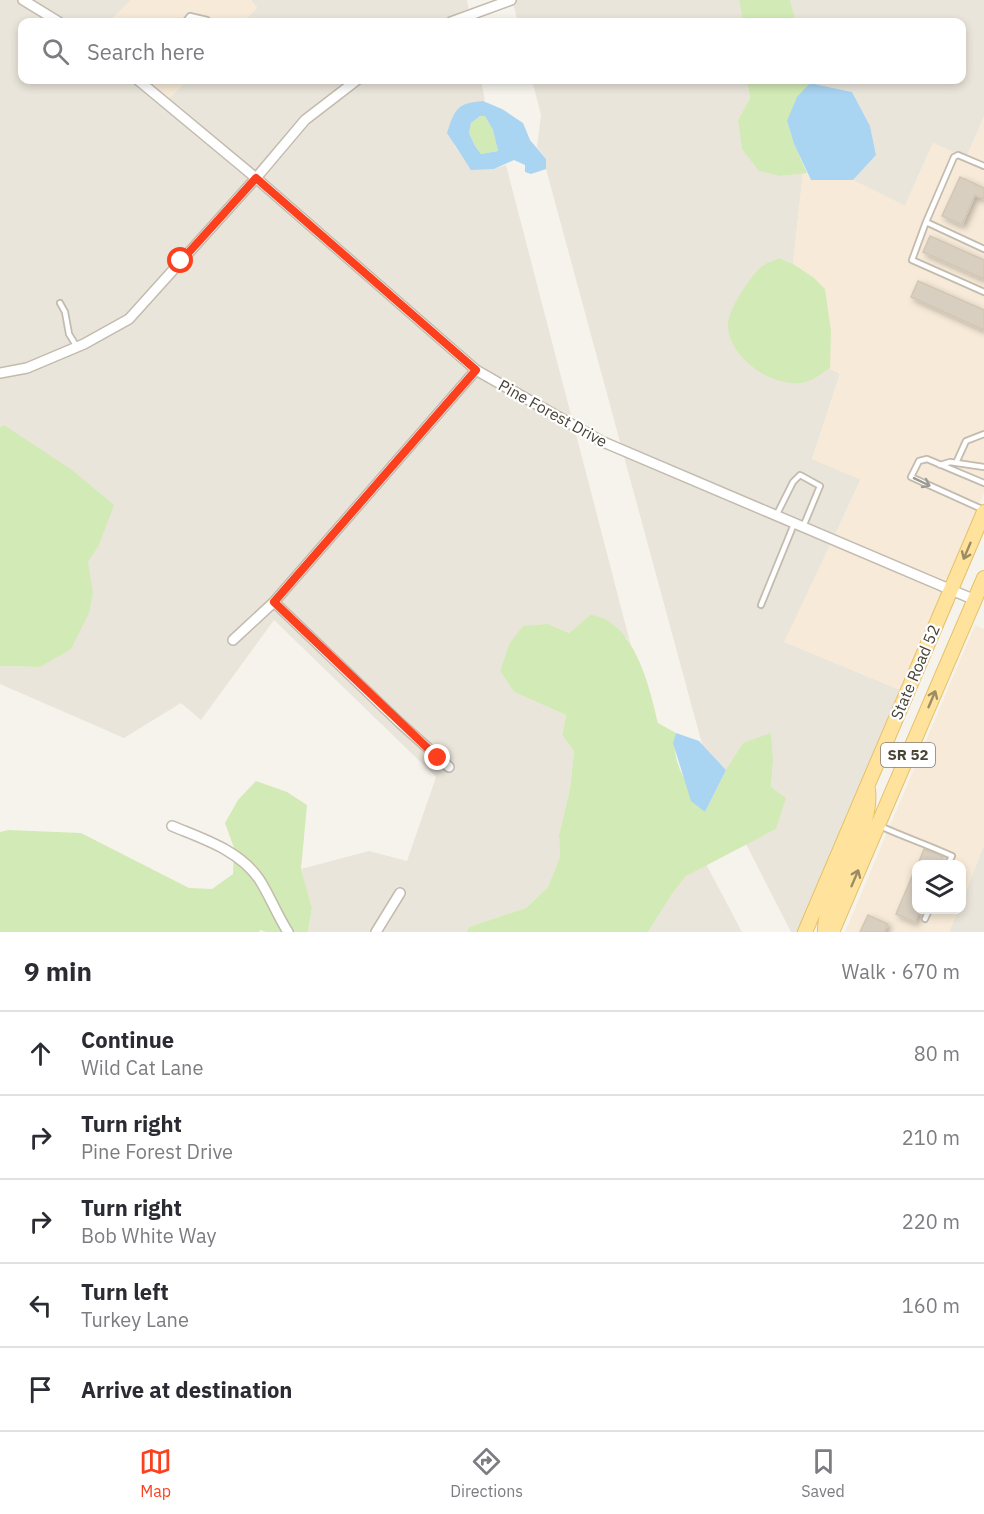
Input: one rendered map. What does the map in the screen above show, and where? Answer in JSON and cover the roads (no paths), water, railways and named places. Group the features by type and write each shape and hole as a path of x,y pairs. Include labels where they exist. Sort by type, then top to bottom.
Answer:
{"main road":[{"name":"State Road 52","path":"805,932 984,511"},
{"name":"State Road 52","path":"832,932 984,578"},
{"path":"825,932 828,911 860,834 867,811 869,798 867,785"}],"street":[{"path":"23,0 52,18"},
{"path":"462,18 511,0"},
{"name":"Pine Forest Drive","path":"143,84 256,178 476,370 602,441 975,600"},
{"path":"0,373 27,368 76,347 129,320 305,120 352,84"},
{"path":"233,640 274,602 476,370"},
{"path":"274,602 449,767"},
{"path":"172,826 214,843 236,856 258,878 288,932"},
{"path":"376,932 400,893"}],"lane":[{"path":"188,18 190,16 202,18"},
{"path":"984,166 958,155 954,157 912,260 984,292"},
{"path":"927,222 984,249"},
{"path":"60,303 65,312 69,334 76,347"},
{"path":"956,463 966,441 984,434"},
{"path":"984,483 922,459 916,465 911,477 984,511"},
{"path":"940,465 943,462 984,467"},
{"path":"761,605 798,525 820,486 800,475 793,482 776,516"},
{"path":"878,825 952,856 950,860"},
{"path":"925,919 927,914"}],"water":[{"path":"809,84 852,92 870,126 876,155 853,180 811,180 794,144 787,121 797,97"},
{"path":"483,101 502,109 523,123 530,140 546,159 546,169 531,174 525,172 525,165 514,160 494,169 471,170 447,133 458,109 468,103","holes":["480,116 485,116 493,130 498,151 481,154 469,133 471,123"]},
{"path":"676,733 699,741 726,770 705,812 691,801 673,743"}]}
